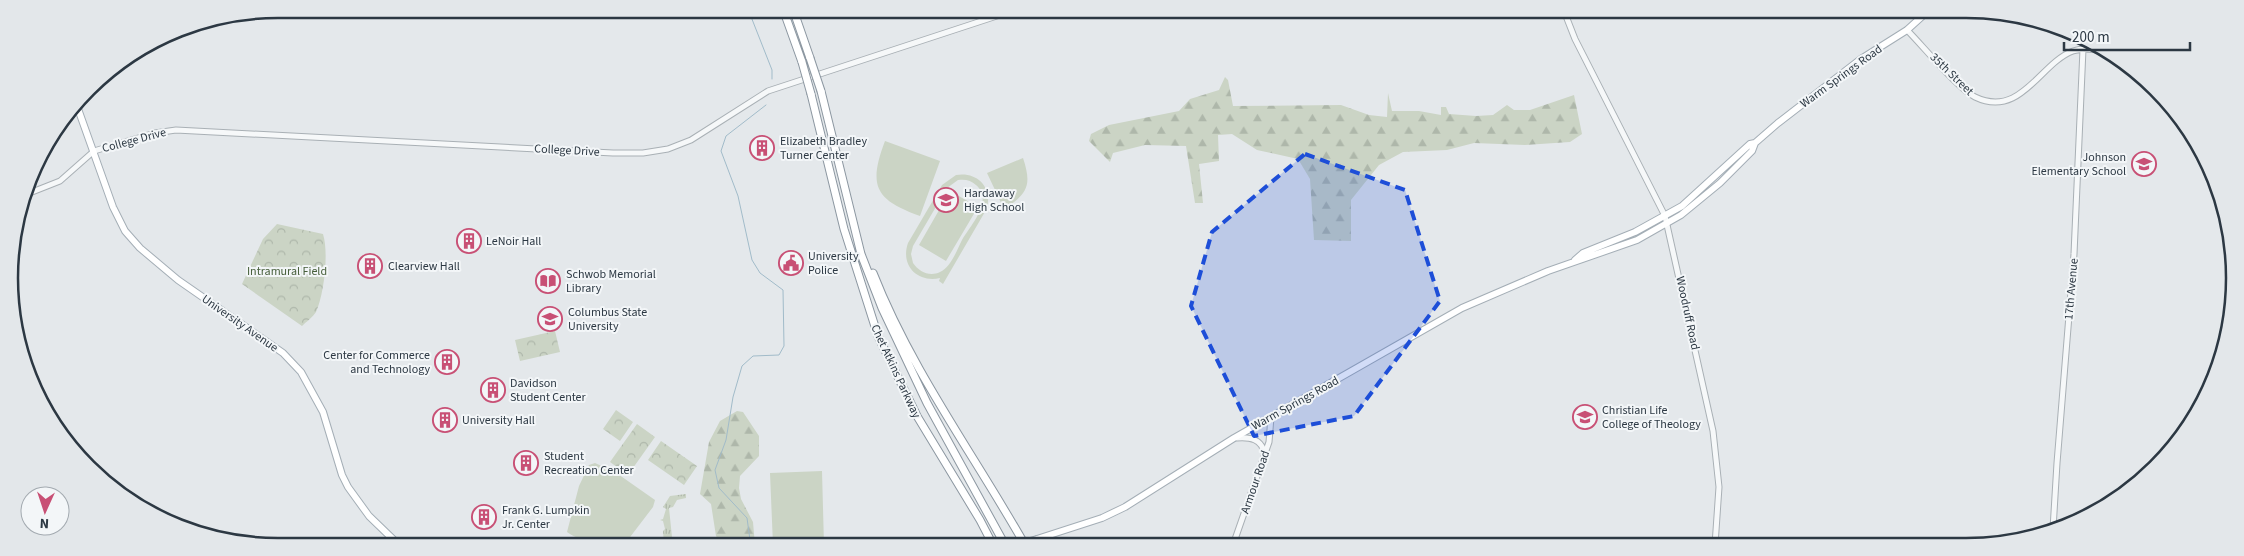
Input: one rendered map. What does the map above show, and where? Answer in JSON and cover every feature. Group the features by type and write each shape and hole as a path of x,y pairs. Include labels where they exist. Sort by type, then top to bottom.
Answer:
{"highway":[{"name":"Chet Atkins Parkway","path":"785,18 802,62 844,229 878,336 917,416 989,538"},
{"name":"Chet Atkins Parkway","path":"796,18 820,91 861,254 882,308 909,368 1001,538"},
{"path":"852,218 883,297 905,342 944,412 1021,538"},
{"path":"980,520 986,538"}],"main road":[{"name":"Warm Springs Road","path":"1041,538 1102,518 1125,507 1234,438 1462,308 1574,260 1586,259 1637,240 1666,220 1700,192 1750,144 1755,143 1825,86 1907,30 1920,18"},
{"name":"University Avenue","path":"79,110 113,207 125,231 140,248 178,280 282,353 301,372 324,416 342,475 348,487 370,516 393,538"}],"street":[{"name":"College Drive","path":"94,151 155,132 176,130 643,153 668,149 691,140 768,91 991,18"},
{"name":"Woodruff Road","path":"1567,18 1575,40 1666,220 1713,430 1719,487 1715,538"},
{"name":"35th Street","path":"1907,30 1958,83 1975,97 1990,101 2014,97 2028,89 2072,51 2083,49"},
{"path":"2083,49 2092,50"},
{"name":"17th Avenue","path":"2053,524 2056,463 2074,254 2083,49"},
{"path":"32,192 60,180 94,151"},
{"name":"Armour Road","path":"1235,538 1269,442 1270,417"},
{"path":"1234,438 1248,437 1256,440 1264,448 1264,454"}],"highlighted area":[{"path":"1305,154 1405,190 1440,301 1354,416 1254,436 1191,306 1212,232"}],"green space":[{"path":"1225,77 1228,80 1233,106 1341,105 1369,115 1387,117 1388,93 1392,111 1419,111 1441,115 1441,107 1446,107 1449,114 1476,116 1493,115 1507,105 1514,110 1530,110 1574,95 1582,134 1570,142 1525,145 1474,143 1447,150 1403,152 1379,165 1351,200 1351,241 1314,240 1310,179 1298,159 1257,150 1232,134 1218,135 1219,161 1199,164 1203,203 1195,203 1186,146 1145,145 1113,153 1110,162 1089,141 1091,134 1109,125 1179,111 1190,99 1219,90"},
{"path":"885,141 940,161 920,216 893,204 879,189 877,169"},
{"path":"1023,158 1027,175 1026,188 1012,204 1004,209 987,173"},
{"path":"964,174 982,183 988,195 986,210 943,284 939,281 940,278 925,278 913,271 909,266 906,251 908,243 942,185 956,175","holes":["958,180 968,180 976,185 981,191 982,205 953,258 944,270 932,274 925,273 913,263 911,254 913,246 947,188"]},
{"path":"950,191 978,207 946,261 919,245"},
{"name":"Intramural Field","path":"277,224 323,234 325,242 325,273 319,304 316,312 302,326 242,284 263,239"},
{"path":"555,331 560,352 520,361 515,340"},
{"path":"616,410 633,422 620,441 603,429"},
{"path":"737,411 743,412 759,436 759,456 740,476 739,488 741,499 753,522 754,538 717,538 711,504 700,494 709,442 720,421"},
{"path":"637,424 655,437 628,475 610,462"},
{"path":"661,441 697,466 684,485 648,460"},
{"path":"595,463 615,472 655,500 653,507 629,538 578,538 567,532 579,486 589,465"},
{"path":"822,471 824,538 773,538 770,473"},
{"path":"686,494 686,498 677,500 673,507 669,508 673,538 664,538 663,531 665,529 663,521 660,520 663,519 666,509 663,507 670,496"}],"waterway":[{"path":"752,18 772,70 772,79"},
{"path":"750,538 747,518 719,488 715,470 726,440 733,397 742,366 753,356 779,355 784,346 783,290 760,273 752,260 738,196 721,151 726,136 766,105"}],"place":[{"name":"Elizabeth Bradley Turner Center","path":"762,148"},
{"name":"Johnson Elementary School","path":"2144,164"},
{"name":"Hardaway High School","path":"946,200"},
{"name":"LeNoir Hall","path":"469,241"},
{"name":"University Police","path":"791,263"},
{"name":"Clearview Hall","path":"370,266"},
{"name":"Schwob Memorial Library","path":"548,281"},
{"name":"Columbus State University","path":"550,319"},
{"name":"Center for Commerce and Technology","path":"447,362"},
{"name":"Davidson Student Center","path":"493,390"},
{"name":"Christian Life College of Theology","path":"1585,417"},
{"name":"University Hall","path":"445,420"},
{"name":"Student Recreation Center","path":"526,463"},
{"name":"Frank G. Lumpkin Jr. Center","path":"484,517"}]}
